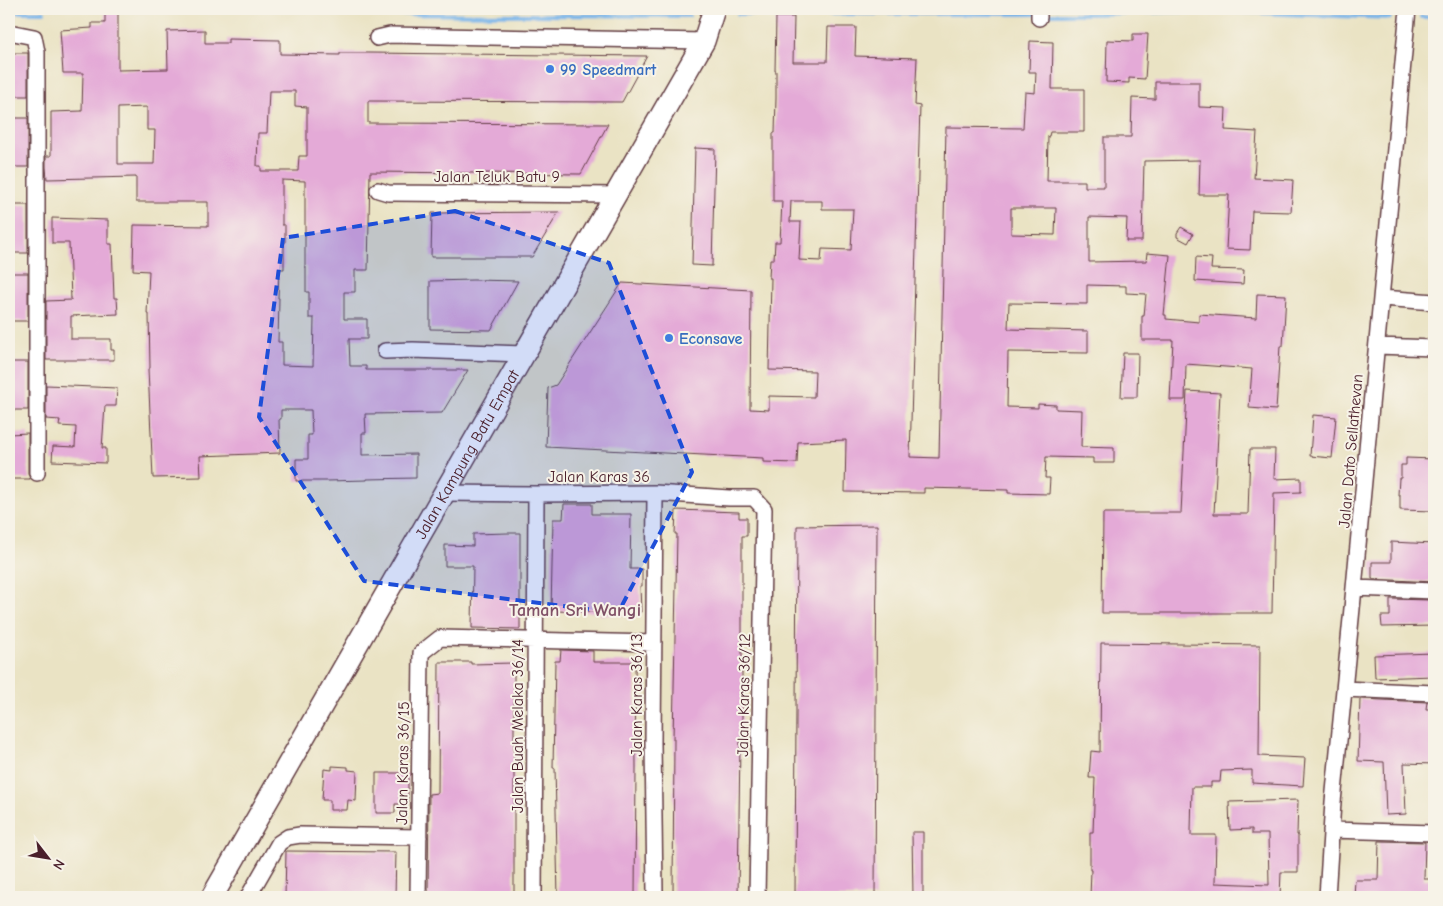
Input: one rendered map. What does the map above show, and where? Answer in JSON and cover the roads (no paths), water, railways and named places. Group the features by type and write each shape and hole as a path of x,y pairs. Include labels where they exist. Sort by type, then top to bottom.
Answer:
{"main road":[{"name":"Jalan Kampung Batu Empat","path":"212,897 704,41 714,9"}],"street":[{"name":"Jalan Dato Sellathevan","path":"1327,897 1331,830 1354,588 1388,347 1408,9"},
{"path":"9,32 34,37 38,52 38,473"},
{"path":"377,38 390,35 704,41"},
{"name":"Jalan Teluk Batu 9","path":"378,190 388,193 616,195"},
{"path":"1392,298 1434,302"},
{"path":"1388,347 1434,348"},
{"path":"385,351 413,350 524,354"},
{"name":"Jalan Karas 36","path":"445,493 655,493 754,498"},
{"name":"Jalan Karas 36/13","path":"654,897 655,493"},
{"name":"Jalan Buah Melaka 36/14","path":"534,897 536,494"},
{"name":"Jalan Karas 36/12","path":"754,498 764,509 757,897"},
{"path":"1354,588 1434,591"},
{"name":"Jalan Karas 36/15","path":"418,897 421,652 440,638 535,640"},
{"path":"535,640 654,643"},
{"path":"1344,690 1434,693"},
{"path":"1331,830 1434,833"},
{"path":"248,897 279,843 288,837 419,837"}],"waterway":[{"path":"1043,14 1206,11 1390,18"},
{"path":"9,12 44,12"},
{"path":"380,14 689,16"},
{"path":"738,14 810,14"},
{"path":"824,14 1036,14"},
{"path":"1421,17 1434,17"}],"place":[{"name":"99 Speedmart","path":"550,69"},
{"name":"Econsave","path":"669,338"}],"district":[{"name":"Taman Sri Wangi","path":"575,610"}]}
